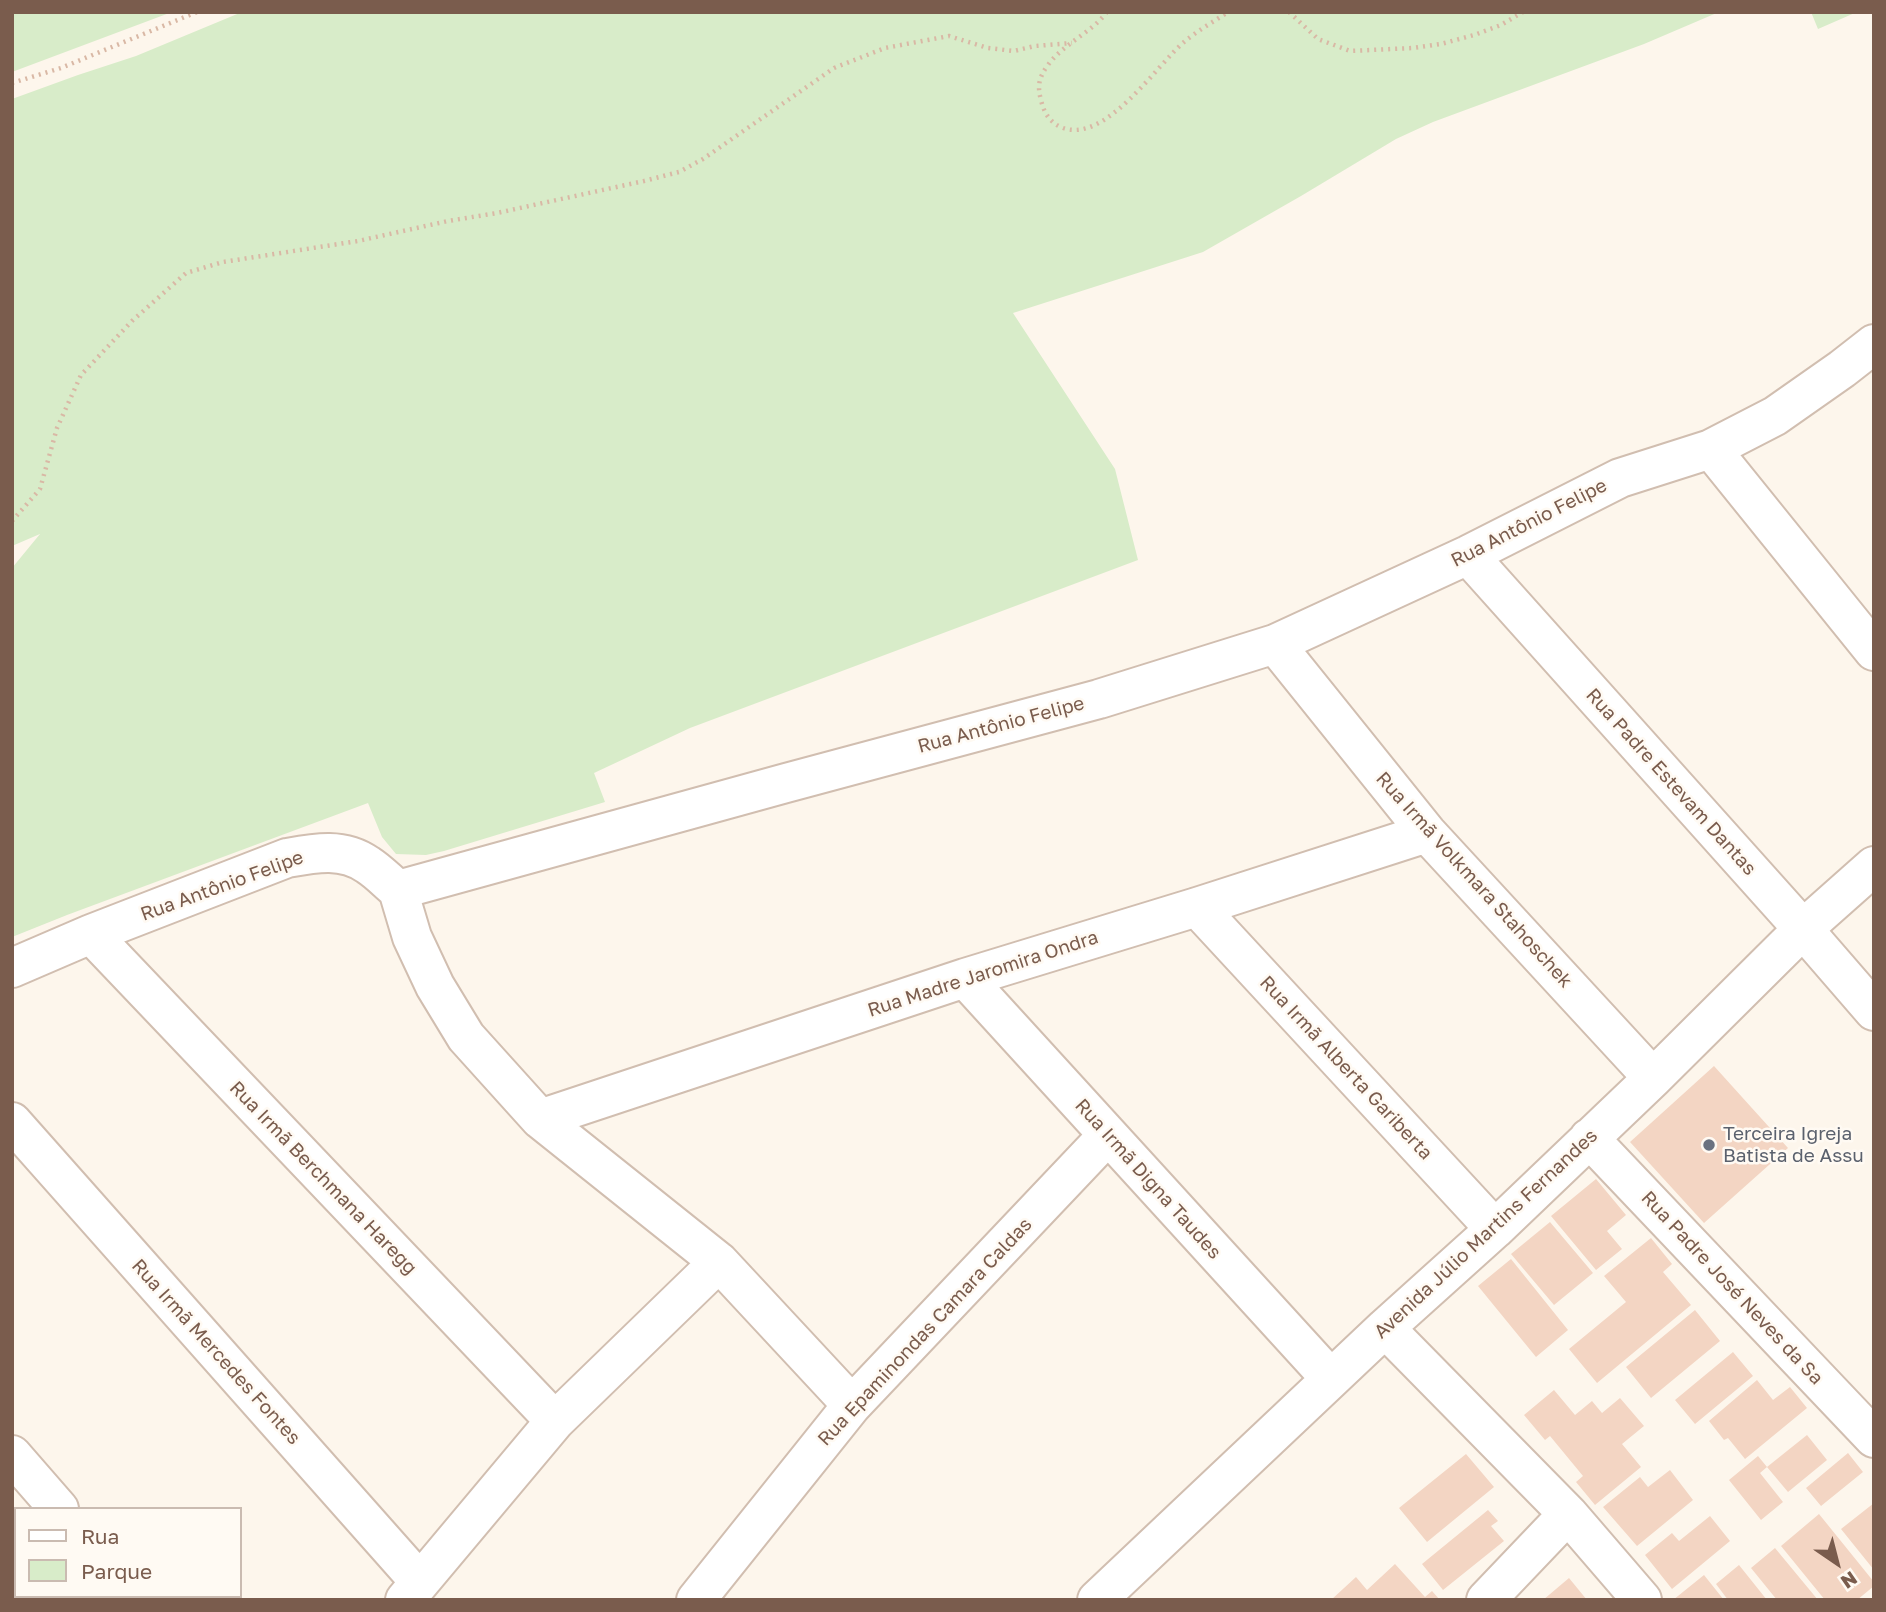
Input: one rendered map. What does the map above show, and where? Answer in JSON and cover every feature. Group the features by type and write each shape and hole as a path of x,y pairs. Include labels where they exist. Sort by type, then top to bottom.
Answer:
{"street":[{"name":"Rua Antônio Felipe","path":"12,968 91,934 287,858 318,852 343,854 366,863 398,890 1099,699 1275,644 1468,555 1620,478 1711,449 1775,416 1874,344"},
{"path":"1711,449 1874,651"},
{"name":"Rua Padre Estevam Dantas","path":"1468,555 1874,1011"},
{"name":"Rua Irmã Volkmara Stahoschek","path":"1275,644 1427,833 1653,1078"},
{"name":"Rua Madre Jaromira Ondra","path":"540,1119 965,978 1427,833"},
{"name":"Avenida Júlio Martins Fernandes","path":"1097,1600 1385,1328 1496,1229 1803,929 1874,866"},
{"path":"398,890 412,937 441,997 466,1037 540,1119 719,1262 852,1405"},
{"name":"Rua Irmã Alberta Gariberta","path":"1197,907 1496,1229"},
{"name":"Rua Irmã Berchmana Haregg","path":"91,934 555,1422"},
{"name":"Rua Irmã Digna Taudes","path":"965,978 1331,1379"},
{"name":"Rua Irmã Mercedes Fontes","path":"12,1122 413,1591"},
{"name":"Rua Epaminondas Camara Caldas","path":"696,1600 852,1405 1108,1135"},
{"name":"Rua Padre José Neves da Sa","path":"1589,1138 1874,1438"},
{"path":"413,1591 555,1422 719,1262"},
{"path":"1385,1328 1569,1514 1642,1600"},
{"path":"12,1455 57,1507"},
{"path":"1486,1600 1569,1514"}],"path":[{"path":"12,83 61,68 197,12"},
{"path":"1107,12 1100,22 1049,62 1039,82 1038,90 1050,121 1065,129 1083,130 1115,111 1141,88 1183,43 1228,12"},
{"path":"1289,12 1318,39 1350,51 1441,44 1474,35 1523,12"},
{"path":"12,521 40,489 57,428 81,375 132,320 186,273 223,262 358,241 498,213 679,172 704,159 834,68 885,48 949,36 988,48 1014,51 1072,43"}],"green space":[{"path":"12,12 172,12 12,72"},
{"path":"242,12 1719,12 1644,44 1433,122 1396,139 1203,252 1013,313 1115,469 1138,560 690,728 594,773 605,802 426,855 396,854 382,837 368,803 12,937 12,568 40,534 12,546 12,99 136,56"},
{"path":"1811,12 1857,12 1818,29"}],"building":[{"name":"Terceira Igreja Batista de Assu","path":"1714,1066 1788,1148 1704,1223 1630,1142"},
{"path":"1596,1179 1626,1215 1607,1231 1622,1249 1596,1270 1551,1216"},
{"path":"1550,1222 1593,1273 1554,1305 1511,1254"},
{"path":"1651,1238 1672,1264 1663,1272 1691,1305 1597,1383 1569,1349 1626,1302 1604,1276"},
{"path":"1511,1259 1568,1330 1536,1357 1478,1286"},
{"path":"1695,1310 1720,1341 1651,1398 1626,1367"},
{"path":"1733,1352 1753,1376 1695,1424 1675,1400"},
{"path":"1757,1380 1773,1400 1790,1387 1807,1408 1745,1459 1728,1438 1724,1440 1709,1421"},
{"path":"1554,1390 1575,1415 1592,1401 1602,1413 1620,1398 1644,1426 1622,1444 1641,1467 1595,1505 1576,1482 1583,1476 1550,1436 1545,1440 1524,1415"},
{"path":"1807,1435 1827,1460 1788,1492 1767,1467"},
{"path":"1848,1453 1863,1472 1821,1506 1806,1488"},
{"path":"1466,1454 1494,1487 1427,1542 1399,1508"},
{"path":"1758,1456 1767,1467 1760,1473 1783,1502 1761,1520 1729,1480"},
{"path":"1670,1470 1693,1500 1637,1546 1603,1507 1640,1477 1648,1487"},
{"path":"1874,1503 1874,1570 1841,1529"},
{"path":"1488,1510 1498,1521 1491,1526 1504,1541 1443,1590 1422,1564"},
{"path":"1819,1514 1874,1582 1874,1586 1857,1600 1825,1600 1781,1546"},
{"path":"1710,1516 1730,1541 1672,1589 1645,1555 1672,1533 1679,1541"},
{"path":"1775,1548 1818,1600 1777,1600 1751,1568"},
{"path":"1395,1564 1425,1597 1432,1591 1440,1600 1331,1600 1356,1577 1367,1590"},
{"path":"1739,1565 1767,1600 1728,1600 1716,1584"},
{"path":"1704,1575 1724,1600 1673,1600"},
{"path":"1569,1578 1587,1600 1543,1600"}],"place":[{"name":"Terceira Igreja Batista de Assu","path":"1709,1145"}]}
